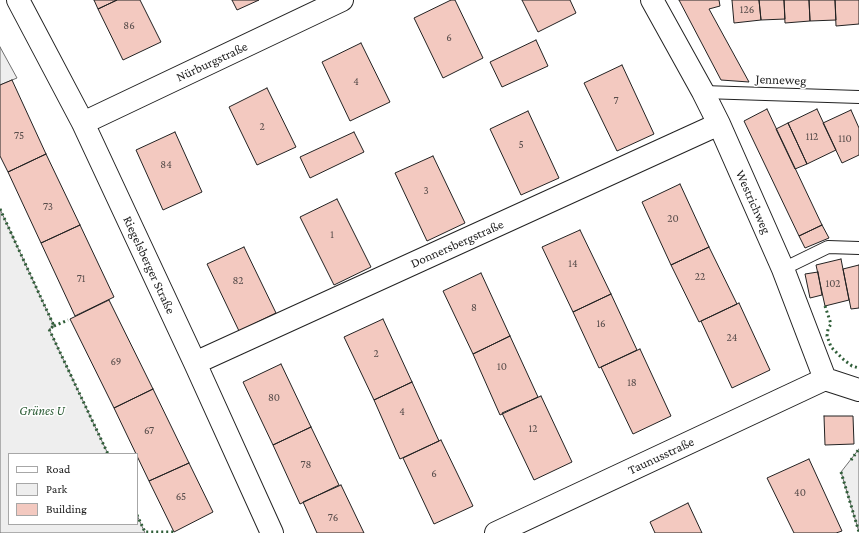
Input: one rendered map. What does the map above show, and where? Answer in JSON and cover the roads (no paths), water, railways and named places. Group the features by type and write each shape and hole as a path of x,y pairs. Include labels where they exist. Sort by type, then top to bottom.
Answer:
{"street":[{"name":"Riegelsberger Straße","path":"18,0 82,123 195,363 272,533"},
{"name":"Nürburgstraße","path":"82,123 342,0"},
{"name":"Westrichweg","path":"652,0 719,124 782,269 825,379"},
{"name":"Donnersbergstraße","path":"195,363 719,124"},
{"path":"825,379 859,390"},
{"name":"Taunusstraße","path":"496,533 825,379"}],"lane":[{"name":"Jenneweg","path":"703,92 859,97"},
{"path":"782,269 828,247 859,248"}],"park label":[{"name":"Grünes U","path":"42,411"}]}
